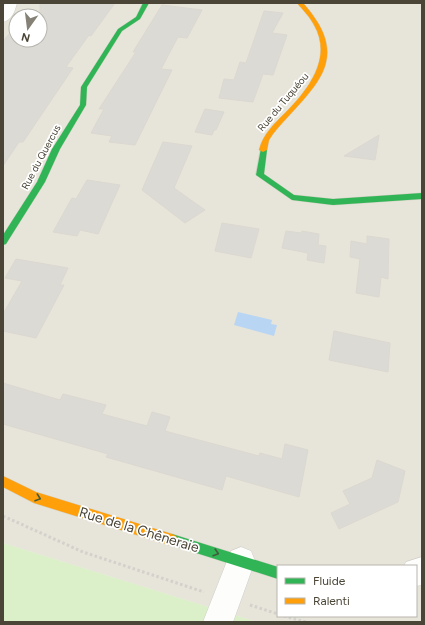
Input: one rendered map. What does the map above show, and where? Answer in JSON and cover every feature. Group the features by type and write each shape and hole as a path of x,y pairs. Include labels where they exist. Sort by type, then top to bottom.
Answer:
{"street":[{"path":"3,18 8,12 12,3"},
{"name":"Rue du Quercus","path":"3,242 41,182 56,149 83,105 84,87 120,30 138,18 146,3"},
{"name":"Rue du Tuquéou","path":"300,3 310,12 322,32 325,49 322,65 317,81 299,103 265,139 260,175 292,197 332,202 422,196"},
{"name":"Rue de la Chêneraie","path":"3,481 34,497 277,573"},
{"path":"223,610 241,561"}],"path":[{"path":"3,516 83,552 223,610 277,614"},
{"path":"288,617 306,622"}],"shaded area":[{"path":"3,3 422,3 422,622 257,622 3,543"}],"green space":[{"path":"3,543 257,622 3,622"}],"water":[{"path":"238,312 272,320 271,324 277,325 274,336 234,325"}],"building":[{"path":"40,3 115,3 66,67 73,68 23,142 19,142 3,166 3,41 8,35 8,48 48,48 48,8 40,8"},
{"path":"162,5 202,10 187,38 178,37 161,69 172,70 135,145 109,142 112,136 91,133 104,109 99,109 136,52 133,52"},
{"path":"264,11 283,13 272,33 287,35 273,75 263,74 253,102 219,98 224,79 234,80 240,62 246,63"},
{"path":"205,109 224,112 216,130 214,130 212,135 195,132"},
{"path":"379,135 375,160 344,156"},
{"path":"163,142 192,146 174,188 205,210 185,223 142,190"},
{"path":"87,180 120,185 98,234 80,230 77,236 53,232 72,198 76,199"},
{"path":"222,223 259,229 251,258 215,251"},
{"path":"286,231 301,233 302,231 319,234 318,245 326,246 324,263 307,260 308,253 282,248"},
{"path":"367,236 389,239 388,279 381,277 379,297 356,293 360,259 350,257 351,241 367,244"},
{"path":"16,259 68,268 60,285 64,285 36,338 3,331 3,314 22,281 5,278"},
{"path":"334,331 390,343 388,372 329,360"},
{"path":"3,383 60,400 63,394 106,405 102,414 147,426 152,412 170,417 165,431 259,456 260,453 282,459 285,444 308,450 299,497 226,476 222,490 106,457 108,454 3,424"},
{"path":"377,460 405,471 398,502 339,529 331,513 350,504 343,491 372,478"}],"traffic: fast":[{"path":"3,242 41,182 56,149 83,105 84,87 120,30 138,18 146,3"},
{"path":"263,150 260,175 292,197 333,202 422,196"},
{"path":"172,540 277,573"}],"traffic: slow":[{"path":"263,150 270,132 301,100 316,80 321,69 324,57 324,45 321,33 312,17 300,3"},
{"path":"3,481 34,497 172,540"}]}
